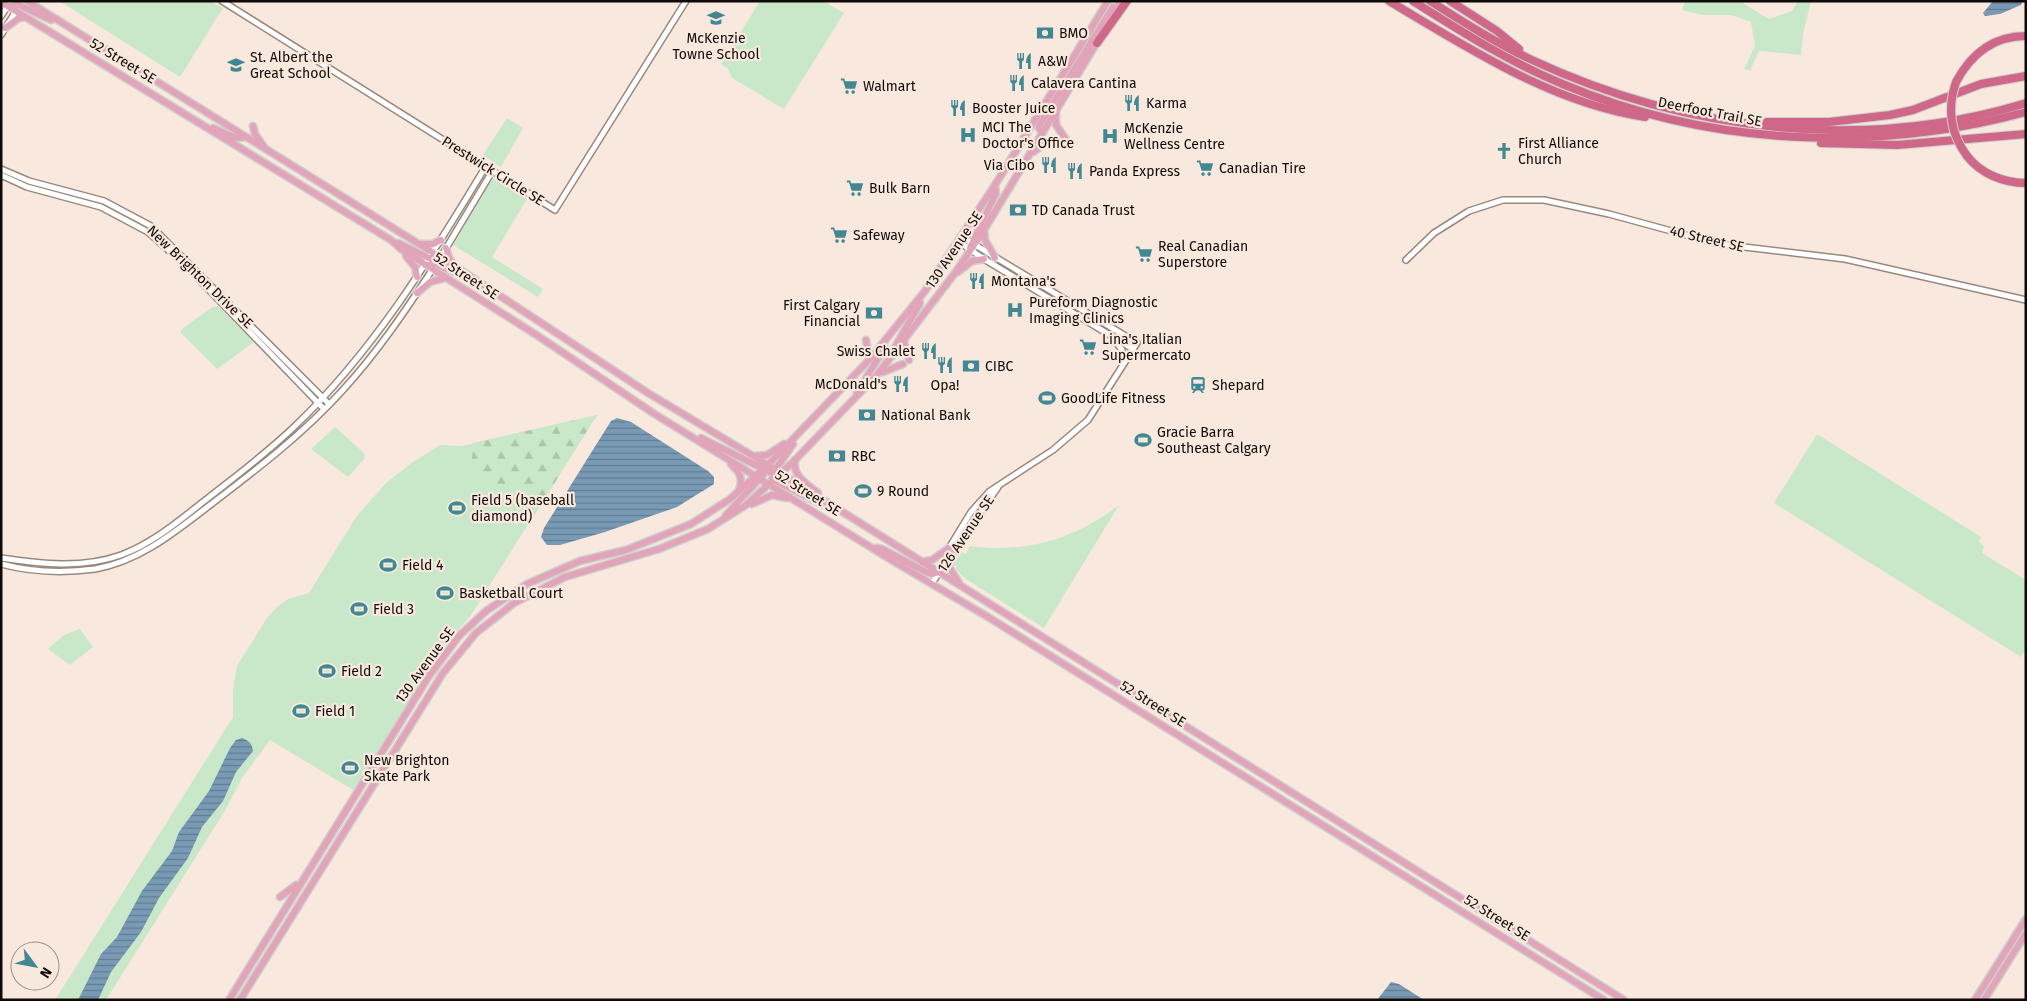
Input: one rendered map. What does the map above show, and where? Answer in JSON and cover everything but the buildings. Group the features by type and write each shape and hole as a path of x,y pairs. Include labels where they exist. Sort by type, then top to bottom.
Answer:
{"highway":[{"path":"1097,43 1127,1"},
{"path":"1389,1 1512,72 1557,91 1630,114 1684,122"},
{"name":"Deerfoot Trail SE","path":"1413,1 1478,41 1551,79 1644,112 1731,131 1782,137 1879,137 1959,128 2026,112"},
{"name":"Deerfoot Trail SE","path":"1430,1 1532,60 1582,81 1633,99 1706,117 1804,129 1878,128 1948,120 2026,103"},
{"path":"1450,1 1497,31 1532,60"},
{"path":"2026,36 2007,38 1982,48 1969,61 1956,82 1951,99 1951,122 1957,142 1967,156 1977,167 1996,178 2026,183"},
{"path":"1753,124 1781,120 1829,122 1874,118 1913,110 1981,84 2026,76"},
{"path":"1782,137 1823,144 1897,145 2026,134"}],"main road":[{"name":"52 Street SE","path":"27,1 418,244 429,259"},
{"path":"36,1 47,14"},
{"name":"130 Avenue SE","path":"240,1000 417,714 443,673 467,642 501,612 538,588 565,576 659,549 692,536 746,505 799,434 869,360 925,291 996,185 1108,1"},
{"path":"1042,133 1039,128 1040,124 1116,1"},
{"name":"130 Avenue SE","path":"229,1000 429,676 448,649 486,611 527,584 580,561 626,550 660,538 710,514 768,474 795,460 893,357 955,274 1030,154 1120,1"},
{"path":"1,2 19,6 64,25"},
{"name":"52 Street SE","path":"19,6 26,17 391,240 400,249 429,259 437,264 456,267 648,393 753,456 768,474 806,506 1604,1000"},
{"path":"5,28 19,18 26,17"},
{"path":"1057,109 1056,125 1067,141"},
{"path":"196,120 236,138 246,137"},
{"path":"253,126 255,134 266,150"},
{"path":"238,148 246,137"},
{"path":"1030,154 1044,144 1056,141"},
{"path":"972,246 996,193 996,185"},
{"path":"984,230 985,240 995,258"},
{"path":"391,240 437,264 476,281"},
{"path":"418,244 433,244 441,240"},
{"path":"446,248 448,258 456,267"},
{"path":"400,249 412,262 417,276"},
{"path":"955,274 972,261 984,259"},
{"name":"52 Street SE","path":"437,264 445,278 726,458 768,474 830,504 1624,1000"},
{"path":"417,293 430,282 445,278"},
{"path":"893,357 894,349 925,291"},
{"path":"866,340 869,360"},
{"path":"854,400 885,346 884,342"},
{"path":"877,375 906,362 904,342"},
{"path":"688,434 701,438 821,504 830,504"},
{"path":"753,456 771,454 799,434"},
{"path":"726,458 741,478 740,488 735,495"},
{"path":"795,460 794,466 799,476 820,494 823,500"},
{"path":"721,521 768,474"},
{"path":"692,536 710,531 772,494 806,506"},
{"path":"872,547 882,549 926,572 933,574 939,572"},
{"path":"922,562 932,560 951,550"},
{"path":"951,550 950,567 963,588"},
{"path":"417,714 426,693 448,660 450,655 448,649 458,648 467,642"},
{"path":"280,897 304,878"},
{"path":"256,975 288,914 290,908 288,903 296,900 308,890"},
{"path":"1975,1000 2026,919"},
{"path":"1984,1000 2026,933"}],"street":[{"name":"Prestwick Circle SE","path":"222,1 555,210 686,1"},
{"path":"1,16 10,4"},
{"path":"1,35 19,6"},
{"path":"1,558 53,565 96,561 120,555 143,545 168,530 274,446 322,398 385,323 429,259 486,166"},
{"name":"New Brighton Drive SE","path":"1,169 29,181 104,201 151,226 329,404"},
{"path":"1,564 44,571 96,568 148,549 172,534 238,484 300,432 324,409 374,353 437,264 493,170"},
{"name":"New Brighton Drive SE","path":"1,175 27,187 101,207 148,232 184,264 324,409"},
{"name":"40 Street SE","path":"1406,260 1434,234 1469,211 1503,200 1544,200 1609,214 1719,244 1845,260 2026,300"},
{"path":"961,239 995,258"},
{"path":"972,246 984,259 1133,349"},
{"name":"126 Avenue SE","path":"932,584 951,550 999,485 1070,437 1092,415 1137,343 1063,296 995,258"},
{"path":"1111,335 1122,350 1124,363"}],"green space":[{"path":"59,1 210,1 223,8 180,77"},
{"path":"760,1 824,1 844,13 784,109 732,78 728,69 721,64"},
{"path":"1685,1 1744,1 1744,4 1769,19 1792,11 1798,1 1811,1 1803,34 1801,55 1759,51 1750,71 1744,69 1755,46 1751,22 1731,15 1703,15 1682,10"},
{"path":"507,118 523,128 501,167 483,155"},
{"path":"493,178 527,199 492,257 543,289 538,297 453,245"},
{"path":"218,306 254,342 217,369 181,333 181,330 212,307"},
{"path":"597,415 471,615 437,654 435,663 390,731 355,791 270,740 242,778 226,809 106,1000 55,1000 233,717 233,690 237,666 267,618 288,599 309,593 356,517 386,483 413,462 440,445 462,446"},
{"path":"597,415 529,524 527,513 534,499 509,486 500,488 471,473 473,443"},
{"path":"335,427 365,454 364,459 348,477 311,449"},
{"path":"1817,434 1981,537 1979,542 1984,546 1982,553 2026,580 2026,649 2021,657 1774,503"},
{"path":"1119,505 1044,628 966,579 957,570 955,563 961,552 966,554 970,546 1010,548 1030,546 1049,541 1085,527"},
{"path":"80,629 93,647 70,665 48,649 64,635"}],"water":[{"path":"1993,1 2023,1 2021,5 2000,14 1985,16 1983,13"},
{"path":"617,418 631,422 708,471 714,477 714,484 677,507 605,532 560,545 547,545 541,537 544,528 611,421"},
{"path":"242,738 250,743 253,751 236,772 223,801 202,827 188,858 159,898 141,932 111,972 98,1000 78,1000 101,954 117,937 142,891 172,851 179,832 209,791 230,748 236,740"},
{"path":"1391,982 1399,984 1424,1000 1377,1000"}],"place":[{"name":"McKenzie Towne School","path":"716,18"},
{"name":"BMO","path":"1045,33"},
{"name":"A&W","path":"1024,61"},
{"name":"St. Albert the Great School","path":"236,65"},
{"name":"Calavera Cantina","path":"1017,83"},
{"name":"Walmart","path":"849,86"},
{"name":"Karma","path":"1132,103"},
{"name":"Booster Juice","path":"958,108"},
{"name":"MCI The Doctor's Office","path":"968,135"},
{"name":"McKenzie Wellness Centre","path":"1110,136"},
{"name":"First Alliance Church","path":"1504,151"},
{"name":"Via Cibo","path":"1049,165"},
{"name":"Canadian Tire","path":"1205,168"},
{"name":"Panda Express","path":"1075,171"},
{"name":"Bulk Barn","path":"855,188"},
{"name":"TD Canada Trust","path":"1018,210"},
{"name":"Safeway","path":"839,235"},
{"name":"Real Canadian Superstore","path":"1144,254"},
{"name":"Montana's","path":"977,281"},
{"name":"Pureform Diagnostic Imaging Clinics","path":"1015,310"},
{"name":"First Calgary Financial","path":"874,313"},
{"name":"Lina's Italian Supermercato","path":"1088,347"},
{"name":"Swiss Chalet","path":"929,351"},
{"name":"Opa!","path":"945,365"},
{"name":"CIBC","path":"971,366"},
{"name":"McDonald's","path":"901,384"},
{"name":"Shepard","path":"1198,385"},
{"name":"GoodLife Fitness","path":"1047,398"},
{"name":"National Bank","path":"867,415"},
{"name":"Gracie Barra Southeast Calgary","path":"1143,440"},
{"name":"RBC","path":"837,456"},
{"name":"9 Round","path":"863,491"},
{"name":"Field 5 (baseball diamond)","path":"457,508"},
{"name":"Field 4","path":"388,565"},
{"name":"Basketball Court","path":"445,593"},
{"name":"Field 3","path":"359,609"},
{"name":"Field 2","path":"327,671"},
{"name":"Field 1","path":"301,711"},
{"name":"New Brighton Skate Park","path":"350,768"}]}
